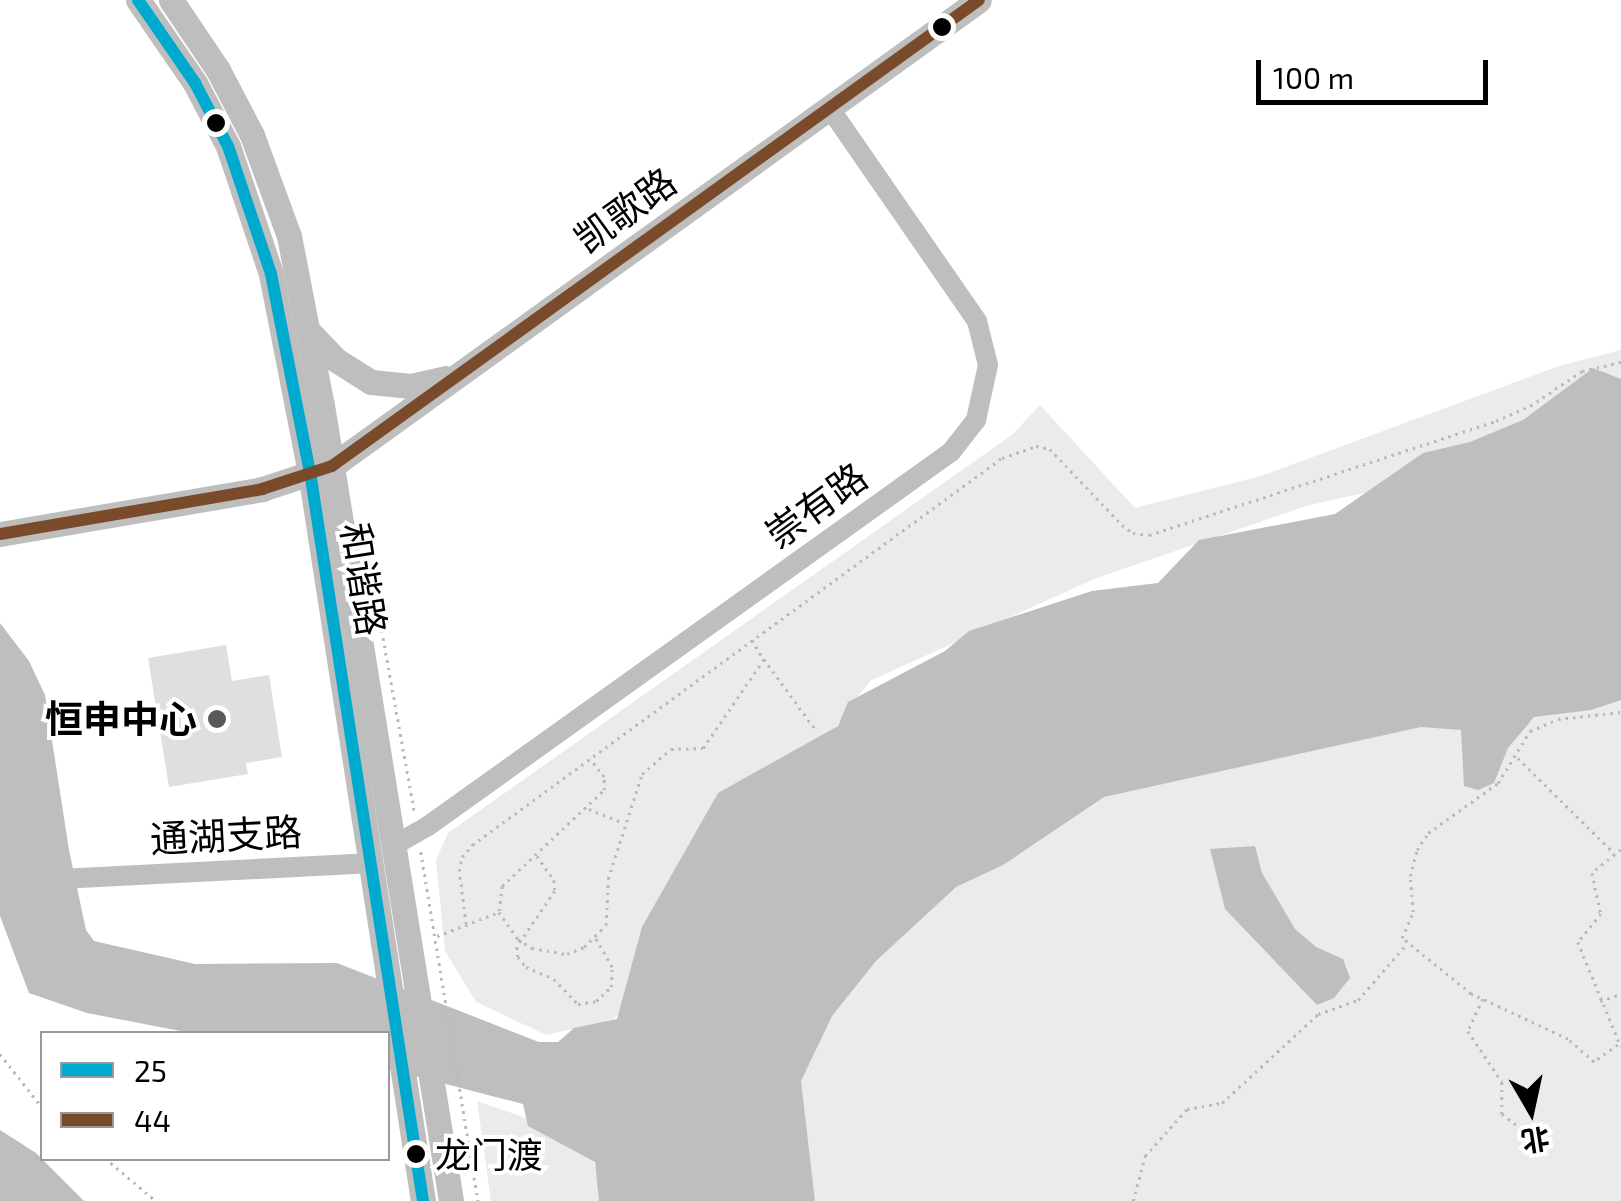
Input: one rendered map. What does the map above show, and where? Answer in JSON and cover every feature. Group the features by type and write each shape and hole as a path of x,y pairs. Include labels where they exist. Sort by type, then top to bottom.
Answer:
{"main road":[{"name":"和谐路","path":"138,0 195,83 242,182 271,274 321,469 394,846 450,1201"},
{"name":"和谐路","path":"171,0 218,70 252,135 289,236 310,333 321,469 370,869 423,1201"},
{"name":"凯歌路","path":"0,534 262,488 321,469 468,369 980,0"},
{"path":"310,333 336,360 375,383 411,386 468,369"},
{"path":"0,517 260,473 321,469"}],"street":[{"name":"崇有路","path":"394,846 950,452 976,420 988,365 978,322 830,109"},
{"name":"通湖支路","path":"0,882 370,869"}],"path":[{"path":"466,924 462,857 589,758 1019,450 1050,449 1122,525 1133,533 1149,535 1496,420 1530,406 1582,371 1621,362"},
{"path":"364,529 478,1201"},
{"path":"752,640 815,730"},
{"path":"589,758 604,776 604,790 502,886 499,912 521,941 566,954 594,937 606,924 608,879 642,774 655,758 671,749 703,748 764,659"},
{"path":"1621,712 1541,724 1517,746 1516,757 1498,783 1454,812 1417,850 1410,876 1413,912 1402,938 1471,994 1568,1039 1594,1062 1619,1046 1578,942 1601,914 1592,874 1621,850"},
{"path":"1516,757 1616,854"},
{"path":"589,808 624,822"},
{"path":"536,856 554,880 555,891 521,941 518,957 526,967 554,980 578,1004 596,1001 611,987 612,968 594,937"},
{"path":"435,936 499,912"},
{"path":"1133,1201 1145,1156 1186,1108 1222,1103 1318,1014 1358,1000 1406,945"},
{"path":"1600,1000 1621,994"},
{"path":"1484,998 1468,1031 1502,1082 1502,1114 1518,1126"},
{"path":"0,1054 40,1104"},
{"path":"109,1161 156,1201"}],"shaded area":[{"path":"1621,350 1621,414 1507,462 1309,505 1094,579 870,681 633,1002 612,1020 546,1035 476,1002 445,951 436,860 448,833 1013,434 1040,405 1135,508 1261,476 1559,366"},
{"path":"1593,368 1621,379 1621,700 1591,710 1534,717 1508,748 1494,783 1478,790 1464,786 1461,730 1421,727 1104,797 1003,865 956,887 876,961 832,1016 801,1081 815,1201 599,1201 595,1162 528,1126 523,1104 390,1070 390,1031 181,1031 87,1013 29,993 0,916 0,623 29,661 45,695 69,850 86,930 94,941 195,964 337,963 539,1042 558,1042 574,1028 617,1019 642,927 718,793 838,726 848,702 945,651 969,631 1092,591 1158,583 1199,540 1335,514 1423,453 1470,442 1523,420"},
{"path":"1621,664 1621,1201 806,1201 769,1103 917,865 1219,723"},
{"path":"1255,846 1262,873 1295,929 1316,947 1343,959 1350,978 1334,998 1317,1005 1225,909 1210,849"},
{"path":"477,1101 589,1140 602,1201 491,1201"},
{"path":"0,1130 36,1153 84,1201 0,1201"}],"building":[{"name":"恒申中心","path":"226,645 232,681 269,675 282,757 246,763 248,774 169,787 148,658"}],"transit line":[{"name":"25","path":"138,0 195,83 228,146 271,274 310,472 423,1201"},
{"name":"44","path":"0,534 262,489 332,466 979,0"}],"place":[{"name":"恒申中心","path":"217,719"},
{"name":"龙门渡","path":"416,1154"}]}
